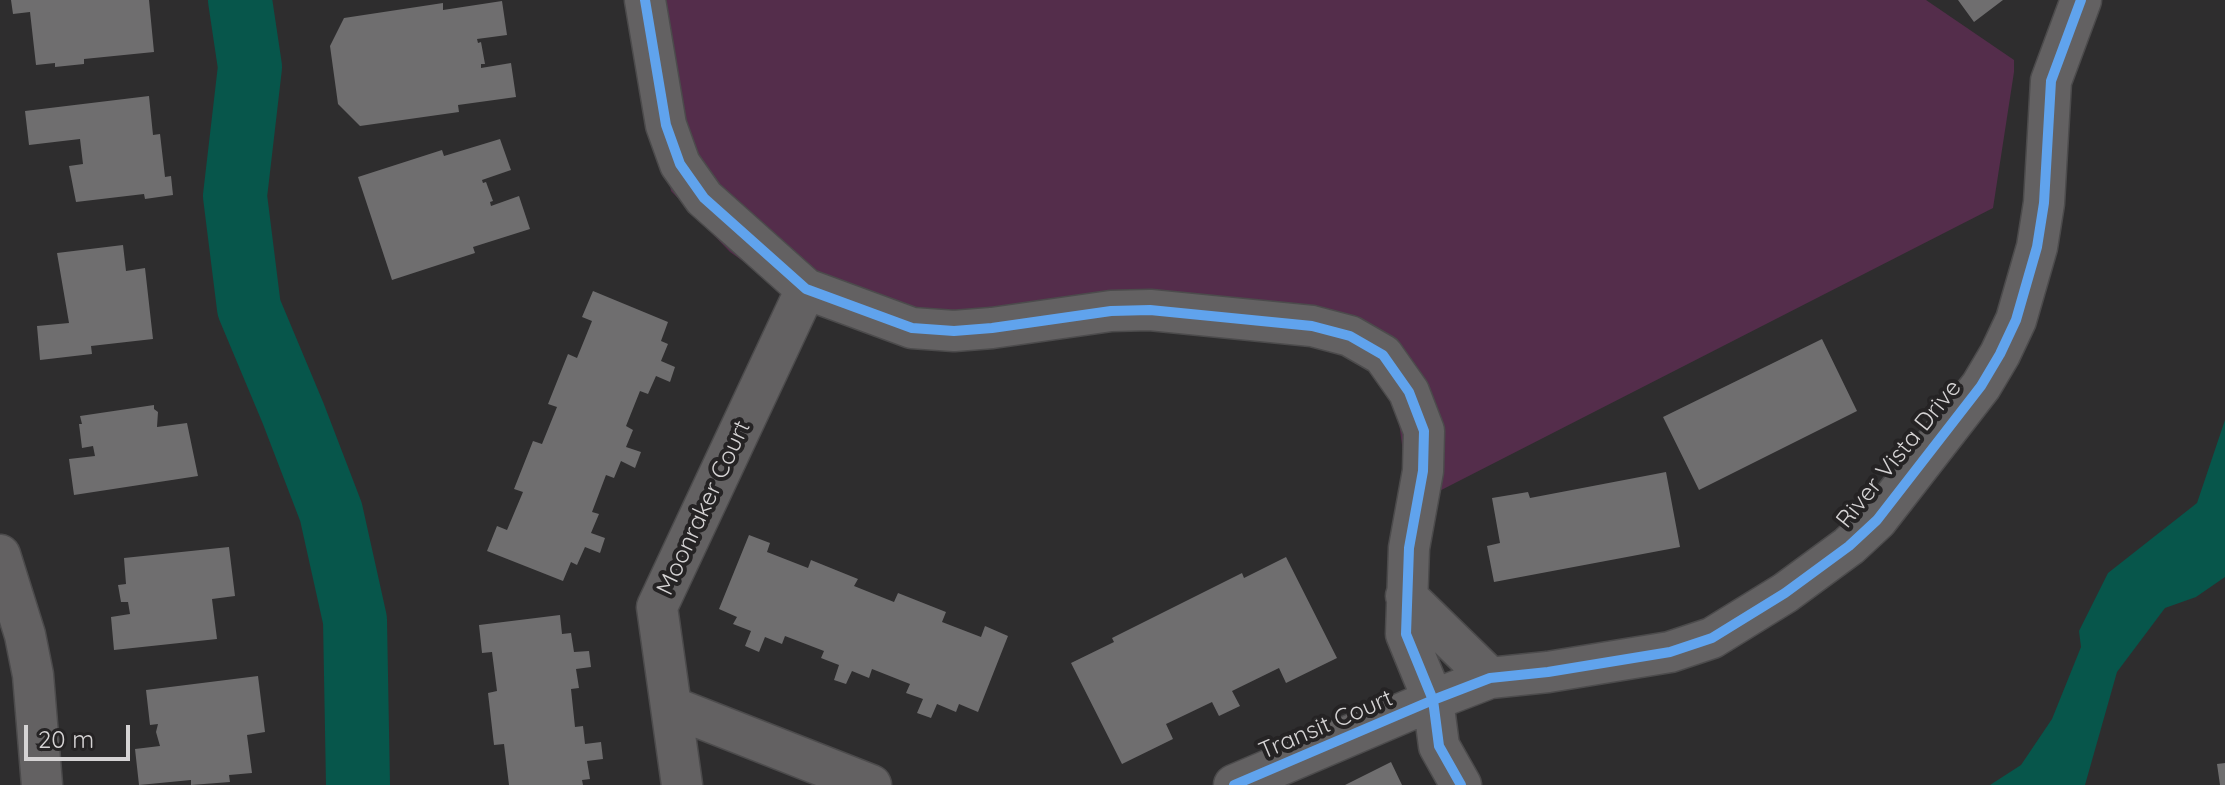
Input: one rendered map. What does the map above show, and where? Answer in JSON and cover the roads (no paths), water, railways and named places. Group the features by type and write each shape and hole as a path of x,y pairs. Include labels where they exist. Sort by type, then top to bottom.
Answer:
{"street":[{"path":"645,0 663,110 680,164 704,198 806,289 912,328 954,331 1111,311 1150,310 1312,326 1350,336 1383,355 1409,392 1424,431 1423,471 1409,548 1406,634 1433,700 1439,746 1461,785"},
{"name":"River Vista Drive","path":"1433,700 1490,678 1670,652 1712,638 1785,593 1849,546 1877,520 1981,386 2016,320 2037,247 2044,203 2051,81 2081,0"},
{"name":"Moonraker Court","path":"682,785 657,607 806,289"},
{"path":"0,555 25,635 33,675 42,785"},
{"path":"1406,596 1490,678"},
{"name":"Transit Court","path":"1234,785 1433,700"},
{"path":"672,707 871,785"}],"waterway":[{"path":"240,0 250,67 235,196 249,308 331,512 355,620 358,785"}]}
